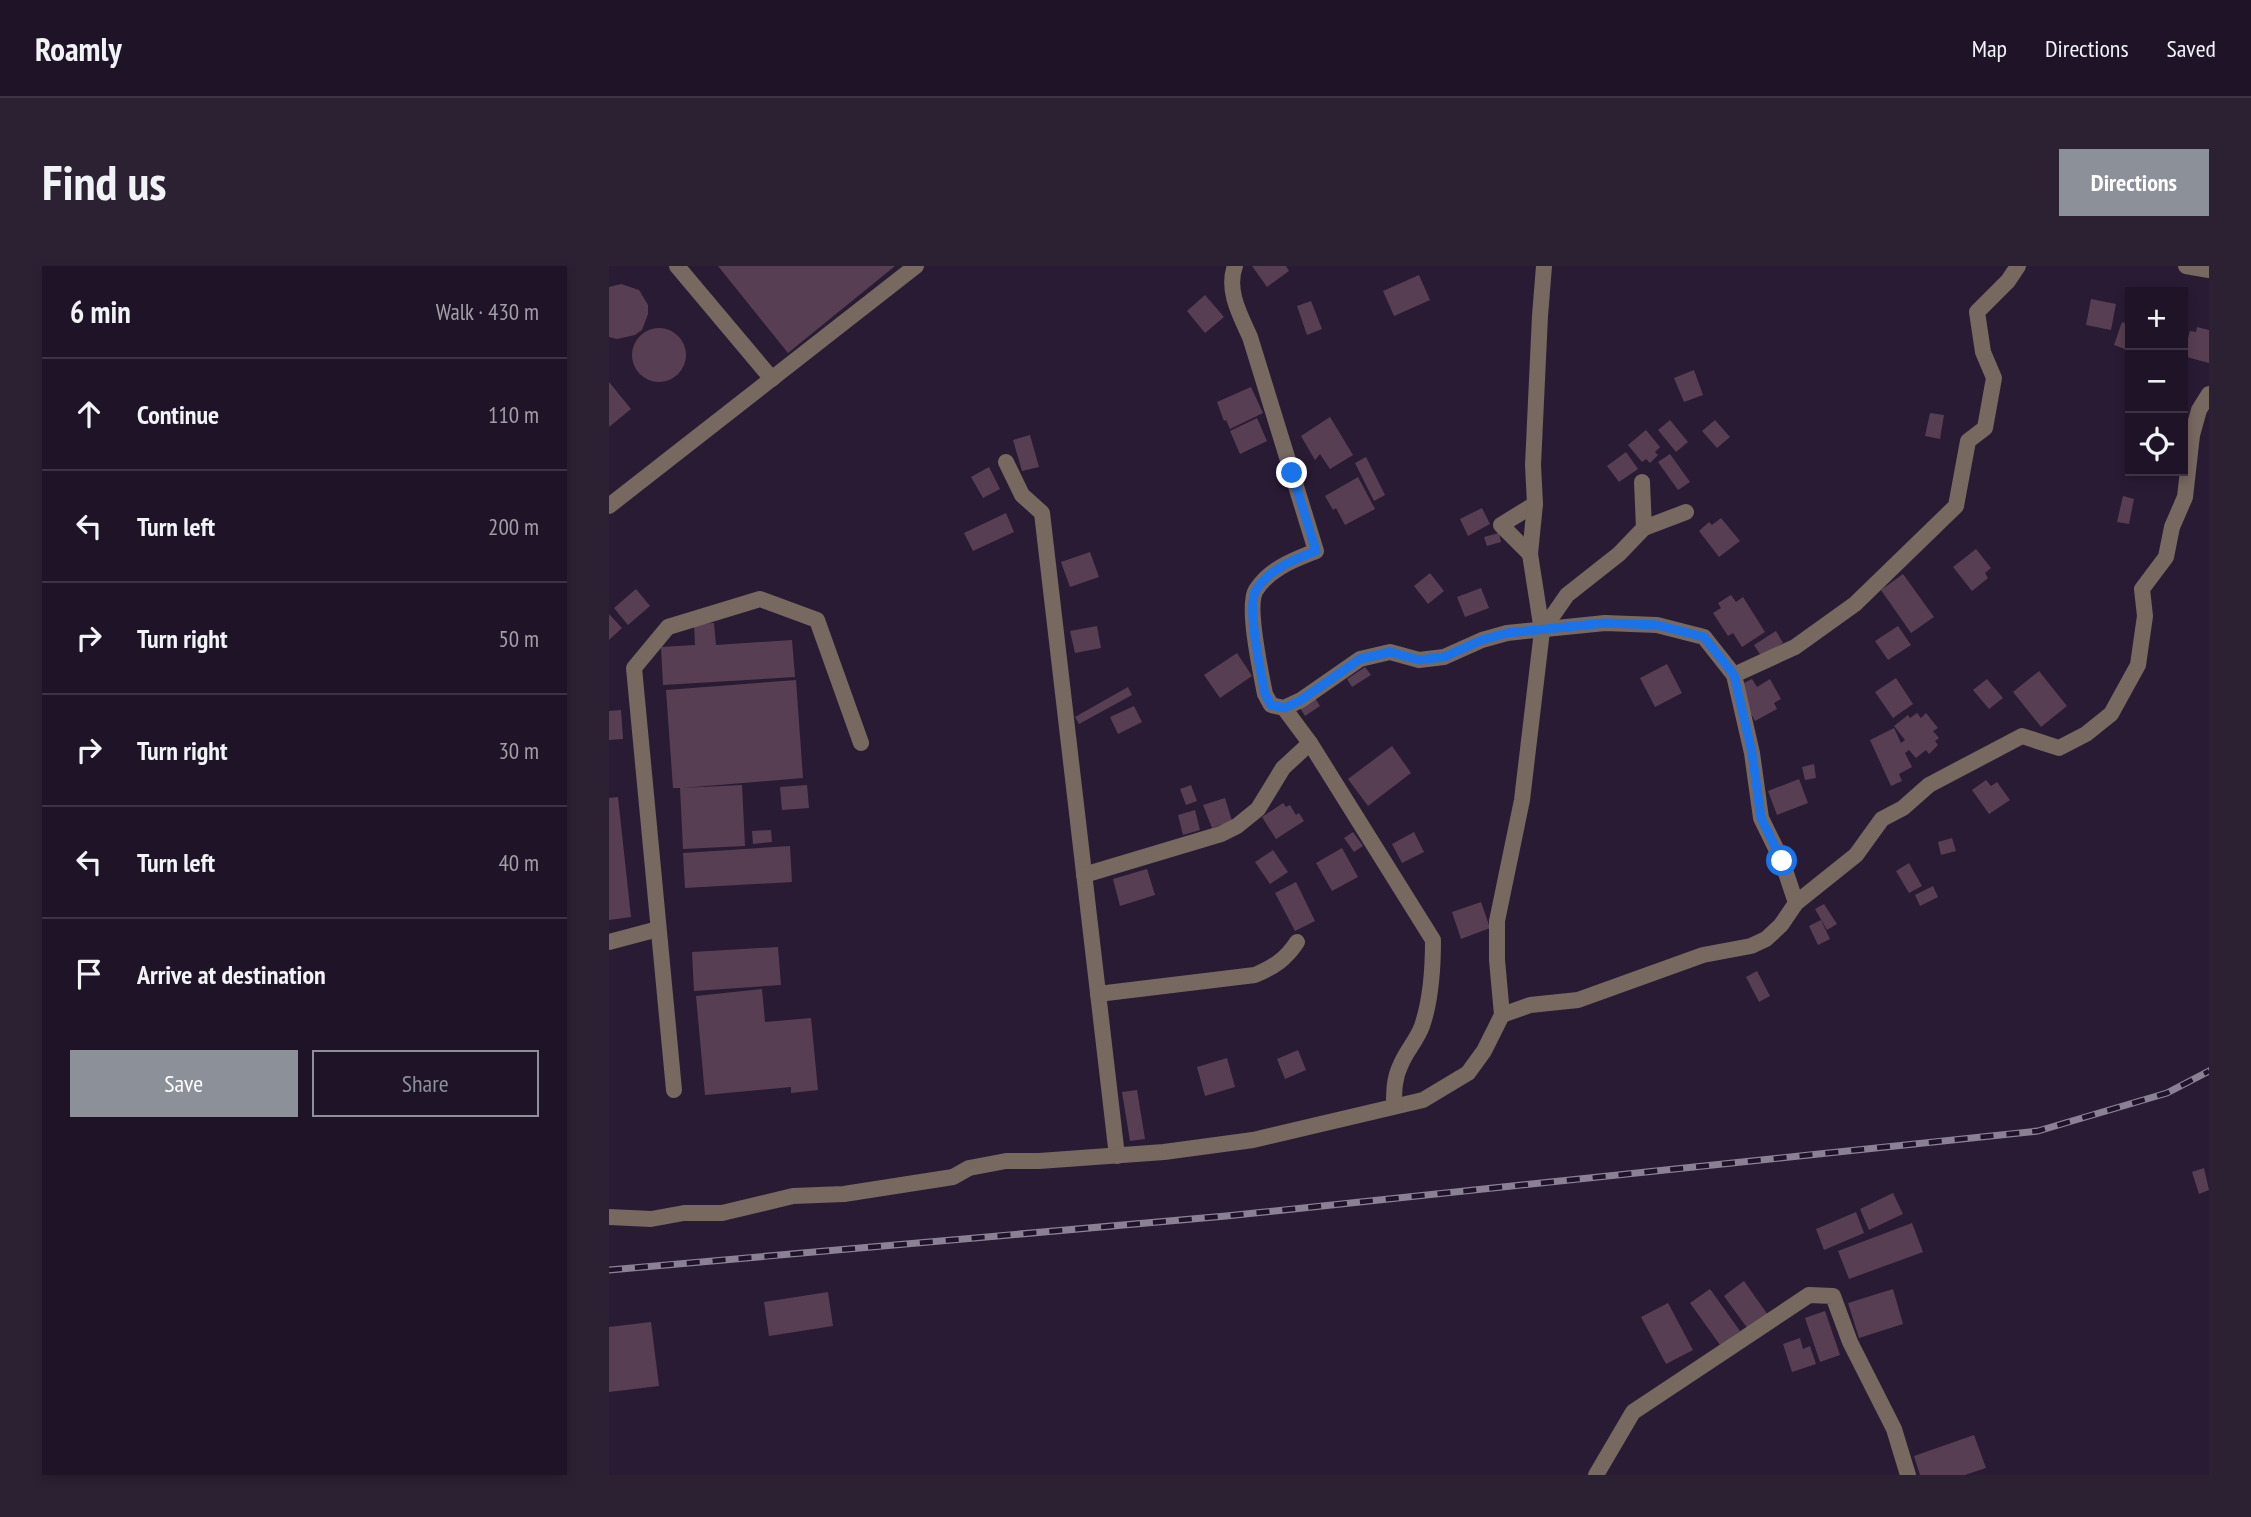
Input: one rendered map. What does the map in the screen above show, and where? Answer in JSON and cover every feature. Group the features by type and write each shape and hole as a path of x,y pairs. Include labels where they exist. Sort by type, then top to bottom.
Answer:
{"street":[{"path":"677,266 772,379"},
{"path":"609,506 916,266"},
{"path":"1235,266 1232,272 1234,303 1250,337 1316,551 1277,568 1255,591 1252,614 1265,694 1271,705 1285,708 1301,700 1360,659 1390,652 1419,660 1444,657 1482,640 1507,633 1605,623 1657,625 1704,637 1734,675 1752,753 1761,818 1782,861 1796,903"},
{"path":"609,1217 651,1219 684,1213 722,1213 793,1196 844,1195 953,1177 969,1168 1006,1161 1117,1156 1253,1140 1423,1100 1468,1073 1484,1051 1502,1014 1497,922 1522,800 1542,631 1529,554 1535,504 1533,465 1539,316 1544,266"},
{"path":"1734,675 1795,647 1855,604 1956,506 1968,441 1985,428 1994,378 1983,352 1976,312 2008,281 2018,266"},
{"path":"2186,266 2209,270"},
{"path":"1502,1014 1530,1005 1578,1000 1703,955 1751,946 1766,939 1781,925 1796,903 1856,855 1882,819 1903,808 1929,785 2022,736 2059,748 2085,734 2111,714 2138,665 2145,615 2142,589 2166,557 2172,527 2185,497 2192,435 2199,410 2209,394"},
{"path":"1006,462 1022,495 1042,513 1117,1156"},
{"path":"1642,482 1644,528"},
{"path":"1529,554 1501,525 1535,504"},
{"path":"1542,631 1567,595 1619,554 1644,528 1686,512"},
{"path":"674,1090 634,668 668,627 760,599 817,620 861,743"},
{"path":"1285,708 1310,743 1433,940 1433,966 1423,1024 1415,1044 1401,1062 1394,1082 1394,1106"},
{"path":"1084,875 1221,834 1237,825 1258,809 1283,768 1310,743"},
{"path":"609,942 658,929"},
{"path":"1098,994 1255,975 1281,961 1297,942"},
{"path":"1596,1475 1633,1412 1809,1295 1817,1294 1833,1296 1850,1342 1894,1429 1908,1475"}],"building":[{"path":"718,266 895,266 788,353"},
{"path":"1252,266 1286,266 1289,271 1267,287"},
{"path":"1419,275 1430,300 1394,316 1383,291"},
{"path":"621,284 639,290 648,305 648,314 642,330 635,335 617,339 609,337 609,287"},
{"path":"1205,295 1224,317 1205,333 1187,311"},
{"path":"2091,299 2116,304 2111,330 2086,325"},
{"path":"1311,301 1322,329 1307,335 1297,306"},
{"path":"2122,322 2125,323 2125,349 2114,345"},
{"path":"2197,327 2209,330 2209,363 2188,357 2190,331 2196,332"},
{"path":"664,328 674,332 682,340 686,355 682,370 674,378 654,382 644,378 636,370 632,350 636,340 644,332"},
{"path":"1694,370 1703,395 1684,402 1674,378"},
{"path":"609,382 631,409 609,427"},
{"path":"1251,387 1263,413 1230,429 1217,402"},
{"path":"1930,413 1944,415 1940,439 1925,436"},
{"path":"1330,417 1353,455 1330,469 1320,454 1315,460 1301,436"},
{"path":"1257,418 1267,441 1240,454 1230,431"},
{"path":"1670,420 1688,442 1676,452 1658,430"},
{"path":"1715,420 1730,437 1717,448 1702,431"},
{"path":"1646,430 1660,447 1655,452 1658,455 1650,463 1646,459 1642,462 1628,445"},
{"path":"1030,435 1039,467 1022,471 1013,440"},
{"path":"1626,452 1638,469 1619,482 1607,466"},
{"path":"1670,454 1690,482 1678,490 1658,462"},
{"path":"1366,457 1385,495 1374,501 1355,463"},
{"path":"989,467 1000,489 983,498 971,477"},
{"path":"1358,477 1375,509 1345,525 1336,508 1333,510 1325,496"},
{"path":"2123,496 2134,499 2129,524 2117,522"},
{"path":"1482,508 1490,524 1468,536 1460,519"},
{"path":"1006,513 1014,532 973,551 964,533"},
{"path":"1721,518 1740,541 1719,557 1699,531 1709,522 1712,525"},
{"path":"1499,533 1501,542 1487,546 1484,537"},
{"path":"1976,549 1991,568 1985,573 1988,578 1972,591 1953,567"},
{"path":"1090,552 1099,577 1070,587 1061,562"},
{"path":"1430,573 1444,591 1428,604 1414,586"},
{"path":"1903,574 1934,617 1911,633 1881,590"},
{"path":"1481,588 1489,608 1465,617 1457,597"},
{"path":"636,589 650,606 628,625 614,608"},
{"path":"1731,595 1736,602 1743,597 1765,632 1742,647 1733,633 1728,636 1713,613 1721,608 1718,603"},
{"path":"609,614 622,628 609,640"},
{"path":"714,623 716,645 792,640 795,677 663,685 661,647 695,645 694,624"},
{"path":"1097,626 1101,648 1075,653 1070,631"},
{"path":"1898,626 1911,645 1888,660 1875,641"},
{"path":"1776,631 1783,643 1761,656 1754,645"},
{"path":"1237,653 1252,676 1220,698 1204,675"},
{"path":"1667,664 1682,693 1655,707 1640,678"},
{"path":"1365,667 1371,675 1352,687 1347,679"},
{"path":"2039,671 2067,706 2041,727 2013,692"},
{"path":"1896,678 1913,704 1893,718 1875,692"},
{"path":"1752,679 1757,687 1770,679 1781,699 1774,703 1777,709 1755,721 1736,687"},
{"path":"1987,679 2003,698 1989,709 1973,690"},
{"path":"796,680 803,778 682,788 742,785 745,846 683,849 680,788 673,788 666,690"},
{"path":"1128,687 1132,695 1079,724 1075,717"},
{"path":"1315,698 1320,706 1305,716 1300,708"},
{"path":"1134,706 1142,722 1118,734 1110,717"},
{"path":"621,710 623,739 609,740 609,711"},
{"path":"1917,713 1921,718 1926,713 1938,728 1933,731 1939,738 1935,741 1938,745 1929,754 1926,750 1916,758 1909,750 1905,753 1912,767 1899,774 1902,781 1891,786 1870,740 1894,728 1901,743 1905,740 1894,726 1908,715 1910,718"},
{"path":"1392,746 1411,773 1368,806 1348,779"},
{"path":"1814,764 1816,778 1805,780 1802,767"},
{"path":"1799,779 1808,803 1777,815 1768,791"},
{"path":"1986,780 1991,786 1997,782 2010,800 1989,814 1972,790"},
{"path":"807,785 809,808 782,810 780,787"},
{"path":"1191,785 1197,801 1186,805 1180,789"},
{"path":"618,797 631,917 609,920 609,798"},
{"path":"1225,798 1232,821 1212,828 1203,805"},
{"path":"1283,803 1286,807 1290,805 1304,821 1276,839 1262,817"},
{"path":"1195,810 1200,830 1183,835 1178,815"},
{"path":"771,830 772,842 753,844 752,831"},
{"path":"1353,832 1363,846 1354,852 1344,838"},
{"path":"1414,832 1424,852 1402,863 1392,844"},
{"path":"1952,838 1956,851 1941,855 1938,842"},
{"path":"790,846 792,882 685,888 683,853"},
{"path":"1342,848 1358,877 1332,891 1316,863"},
{"path":"1273,850 1288,872 1270,884 1255,862"},
{"path":"1909,863 1922,886 1909,893 1896,871"},
{"path":"1147,869 1155,895 1120,906 1113,879"},
{"path":"1296,882 1315,921 1295,931 1275,893"},
{"path":"1933,886 1938,897 1920,906 1915,895"},
{"path":"1481,902 1490,928 1461,939 1452,912"},
{"path":"1824,904 1837,924 1827,930 1815,909"},
{"path":"1821,920 1830,939 1818,945 1809,926"},
{"path":"778,947 781,985 694,991 692,952"},
{"path":"1757,971 1770,996 1759,1002 1746,977"},
{"path":"762,989 765,1022 811,1018 818,1090 791,1093 791,1087 705,1095 696,996"},
{"path":"1298,1050 1306,1070 1285,1079 1277,1059"},
{"path":"1227,1058 1235,1087 1205,1096 1197,1067"},
{"path":"1137,1090 1145,1139 1130,1141 1122,1092"},
{"path":"2204,1168 2209,1190 2199,1194 2192,1172"},
{"path":"1893,1193 1903,1214 1869,1230 1860,1209"},
{"path":"1856,1212 1864,1233 1824,1250 1816,1229"},
{"path":"1912,1223 1923,1252 1849,1279 1838,1251"},
{"path":"1744,1281 1768,1315 1748,1329 1724,1296"},
{"path":"1710,1289 1740,1331 1720,1345 1690,1303"},
{"path":"1893,1289 1903,1324 1859,1338 1848,1303"},
{"path":"828,1292 833,1326 769,1336 764,1302"},
{"path":"1668,1303 1693,1350 1666,1364 1641,1317"},
{"path":"1825,1311 1840,1355 1820,1362 1805,1318"},
{"path":"651,1322 659,1386 609,1392 609,1327"},
{"path":"1800,1338 1803,1349 1810,1346 1816,1364 1792,1372 1783,1344"},
{"path":"1974,1435 1986,1468 1965,1475 1920,1475 1914,1456"}],"railway":[{"path":"609,1270 1226,1216 2038,1131 2167,1093 2209,1071"}],"route":[{"path":"1292,473 1316,551 1277,568 1255,591 1252,614 1265,694 1271,705 1285,708 1301,700 1360,659 1390,652 1419,660 1444,657 1482,640 1507,633 1605,623 1657,625 1704,637 1734,675 1752,753 1761,818 1782,861"}]}
